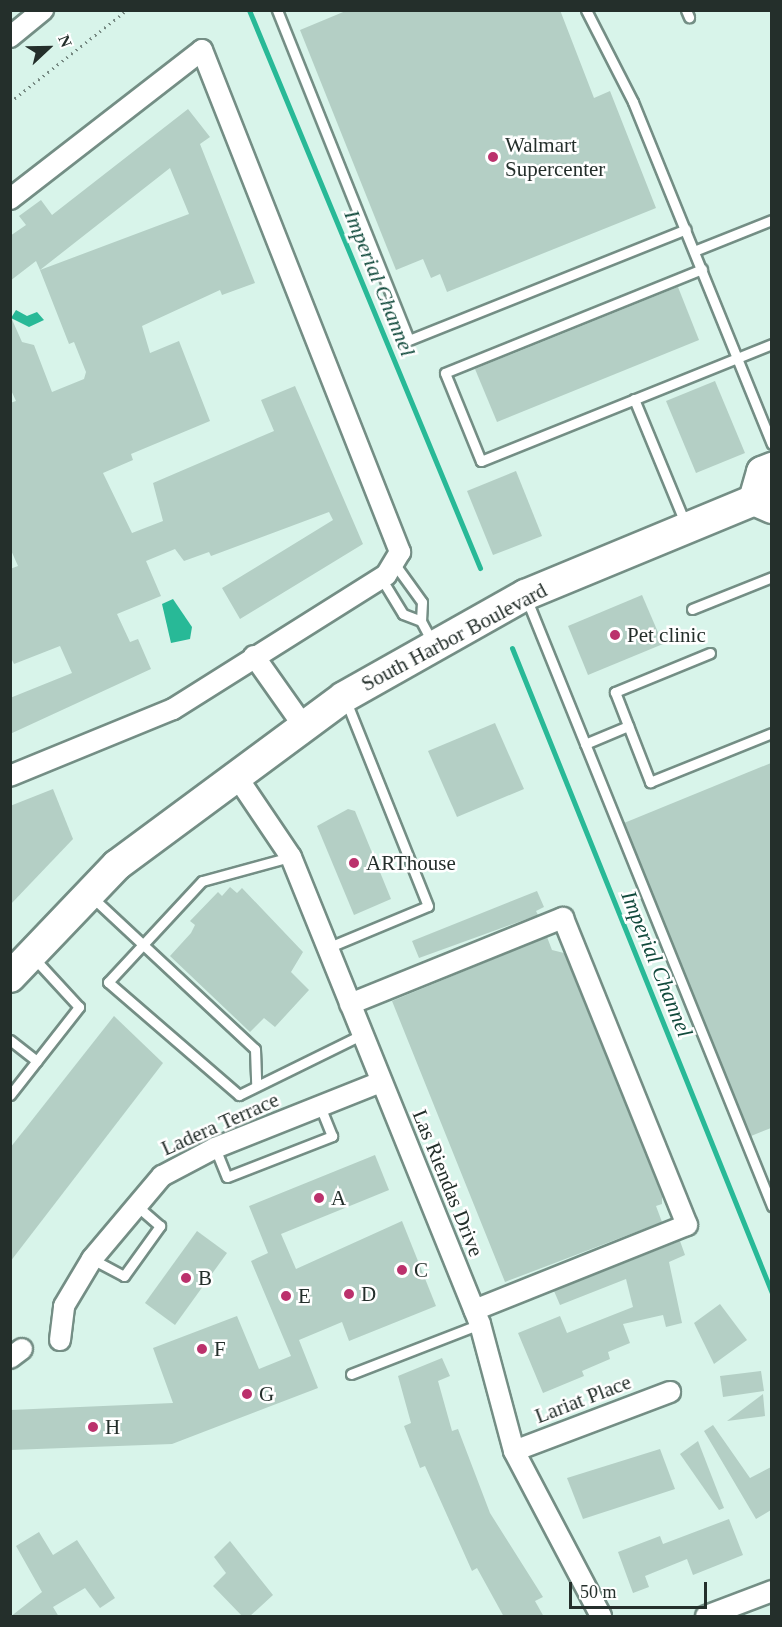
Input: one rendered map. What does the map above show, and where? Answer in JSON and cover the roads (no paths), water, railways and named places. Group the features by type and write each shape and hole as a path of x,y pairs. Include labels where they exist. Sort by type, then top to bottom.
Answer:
{"main road":[{"name":"South Harbor Boulevard","path":"89,894 155,833 302,724 344,697 428,633 687,529 763,504 762,472 771,468"},
{"path":"21,966 89,894"}],"street":[{"path":"10,37 38,12"},
{"path":"10,199 202,50 400,552 389,572 173,709 10,776"},
{"path":"255,656 302,724"},
{"name":"Las Riendas Drive","path":"235,774 291,857 361,1035 477,1317 514,1451 601,1617"},
{"path":"350,1004 563,918 568,929 687,1225 477,1317"},
{"name":"Ladera Terrace","path":"60,1340 64,1306 92,1259 134,1203 162,1176 214,1148 381,1082"},
{"name":"Lariat Place","path":"514,1451 670,1392"},
{"path":"706,1617 771,1591"}],"lane":[{"path":"277,10 409,340 686,229"},
{"path":"586,10 633,102 771,444"},
{"path":"694,251 771,219"},
{"path":"702,269 445,373 481,461 771,344"},
{"path":"634,399 687,529"},
{"path":"389,572 403,614 428,633"},
{"path":"389,572 422,602 428,633"},
{"path":"692,609 771,577"},
{"path":"525,595 771,1206"},
{"path":"710,653 615,692 650,782 771,733"},
{"path":"327,948 428,906 344,697"},
{"path":"585,744 628,726"},
{"path":"291,857 202,881 108,982 239,1095 256,1083 361,1035"},
{"path":"89,894 255,1049 256,1083"},
{"path":"10,1095 80,1007 21,966"},
{"path":"10,1040 37,1061"},
{"path":"214,1148 227,1177 332,1136 320,1107"},
{"path":"92,1259 124,1276 160,1226 134,1203"},
{"path":"351,1374 477,1317"}],"waterway":[{"name":"Imperial Channel","path":"249,10 480,568"},
{"name":"Imperial Channel","path":"512,648 772,1293"}],"place":[{"name":"Walmart Supercenter","path":"493,157"},
{"name":"Pet clinic","path":"615,635"},
{"name":"ARThouse","path":"354,863"},
{"name":"A","path":"319,1198"},
{"name":"C","path":"402,1270"},
{"name":"B","path":"186,1278"},
{"name":"D","path":"349,1294"},
{"name":"E","path":"286,1296"},
{"name":"F","path":"202,1349"},
{"name":"G","path":"247,1394"},
{"name":"H","path":"93,1427"}]}
